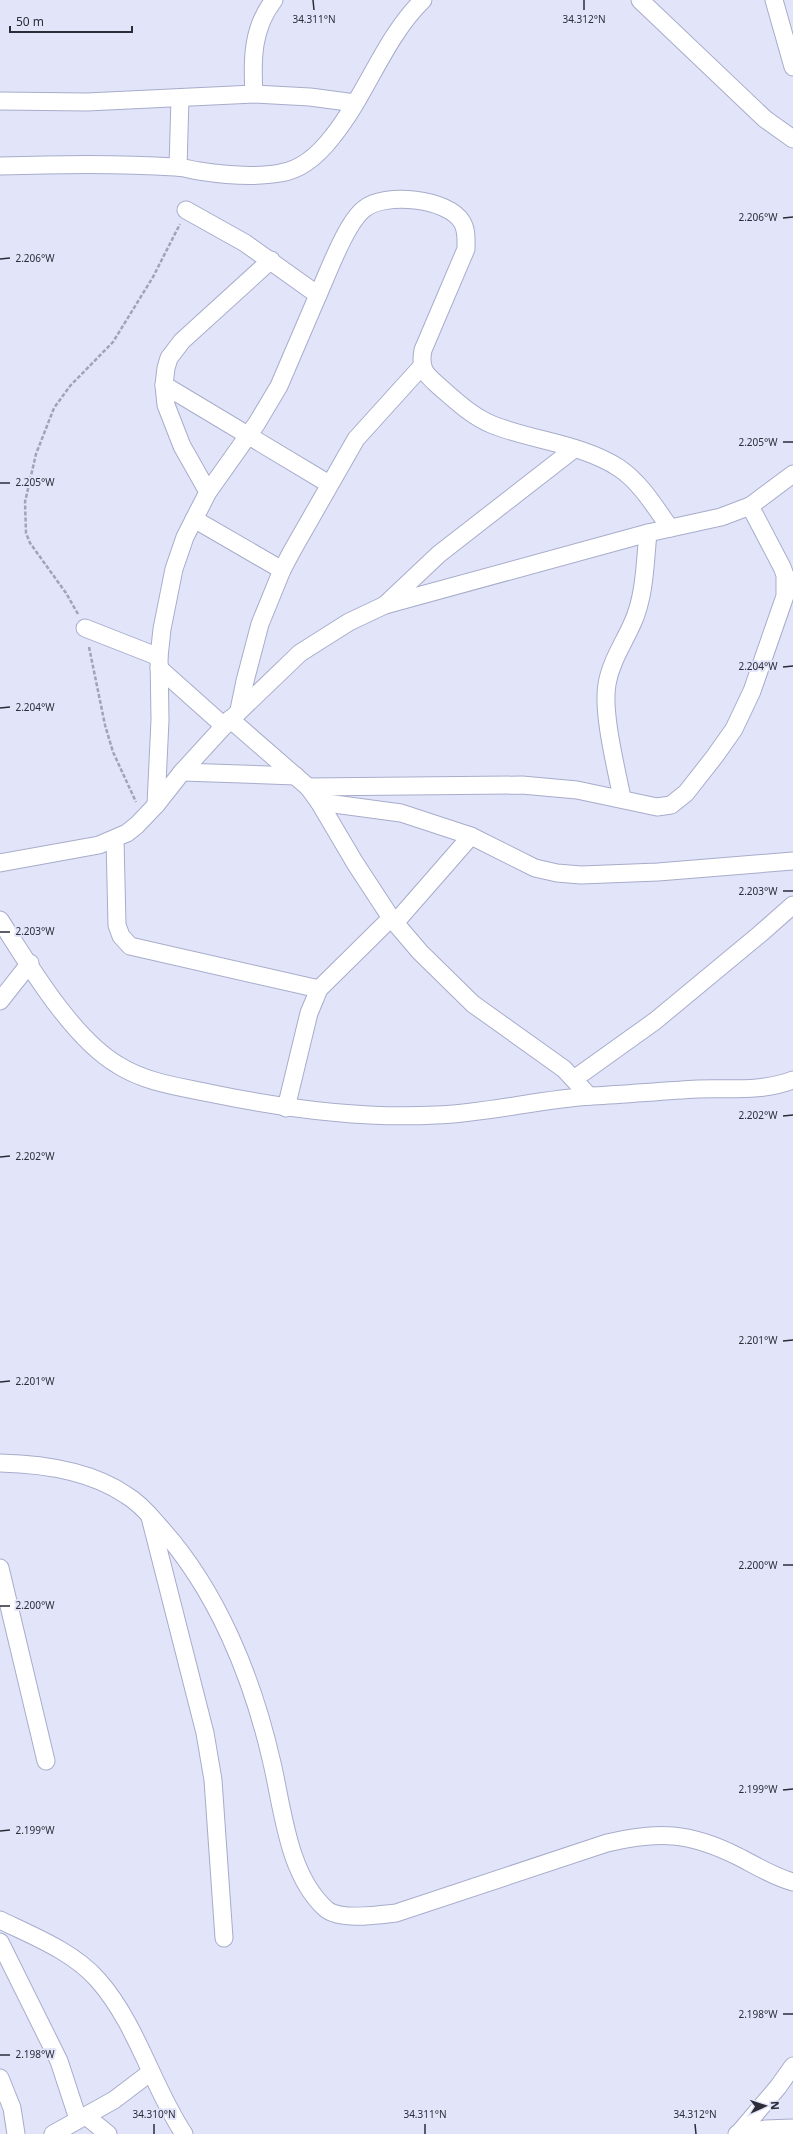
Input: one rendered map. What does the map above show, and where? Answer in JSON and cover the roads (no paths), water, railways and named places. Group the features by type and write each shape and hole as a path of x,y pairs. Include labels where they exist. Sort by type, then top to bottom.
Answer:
{"street":[{"path":"254,94 252,66 257,28 266,10 274,0"},
{"path":"0,166 94,163 178,167 198,171 252,176 281,173 301,166 316,154 334,136 400,28 423,0"},
{"path":"640,0 765,119 793,139"},
{"path":"774,0 793,67"},
{"path":"0,101 88,102 254,94 310,97 355,103"},
{"path":"178,167 180,98"},
{"path":"156,805 159,662 162,629 174,569 185,537 208,492 248,435 279,386 318,295 353,221 363,209 370,204 383,200 422,201 453,212 463,223 466,236 466,249 428,335 423,350 422,366 425,373 461,405 492,425 574,449 602,459 629,475 650,499 670,528"},
{"path":"186,210 245,243 271,260 318,295"},
{"path":"208,492 182,446 166,405 164,385 169,358 182,341 271,260"},
{"path":"231,718 245,680 260,624 282,570 329,484 356,439 422,366"},
{"path":"164,385 329,484"},
{"path":"385,605 439,554 574,449"},
{"path":"0,863 99,845 115,839 144,819 182,772 231,718 300,653 349,622 385,605 648,533 721,517 750,506 793,474"},
{"path":"182,772 302,781 522,785 563,789 622,798 663,807 671,805 681,797 715,756 734,729 752,691 782,607 786,585 782,567 750,506"},
{"path":"194,519 282,570"},
{"path":"622,798 612,749 606,696 610,671 616,653 633,622 642,591 648,533"},
{"path":"85,628 159,662 231,718 302,781 319,802 355,863 393,920 425,956 473,1004 564,1070 589,1096"},
{"path":"319,802 401,813 471,836 535,868 557,873 581,875 658,872 793,860"},
{"path":"286,1108 309,1013 319,989 393,920 471,836"},
{"path":"115,839 117,925 121,936 130,946 319,989"},
{"path":"574,1079 655,1021 793,905"},
{"path":"0,920 78,1030 92,1046 118,1066 156,1081 286,1108 356,1114 437,1115 589,1096 698,1089 751,1089 777,1085 793,1080"},
{"path":"0,1002 30,964"},
{"path":"0,1463 38,1466 90,1477 127,1495 150,1515 174,1542 195,1573 238,1656 266,1736 298,1868 309,1889 328,1911 356,1917 370,1917 396,1913 607,1843 636,1836 656,1834 694,1840 722,1849 793,1882"},
{"path":"150,1515 205,1733 213,1780 224,1938"},
{"path":"0,1568 46,1761"},
{"path":"0,1920 47,1943 83,1966 98,1979 120,2012 171,2112 184,2134"},
{"path":"0,1942 59,2061 82,2117 108,2134"},
{"path":"738,2133 778,2087 793,2066"},
{"path":"53,2134 114,2100 151,2072"},
{"path":"0,2078 12,2108 16,2134"},
{"path":"738,2133 779,2127 793,2128"}]}
